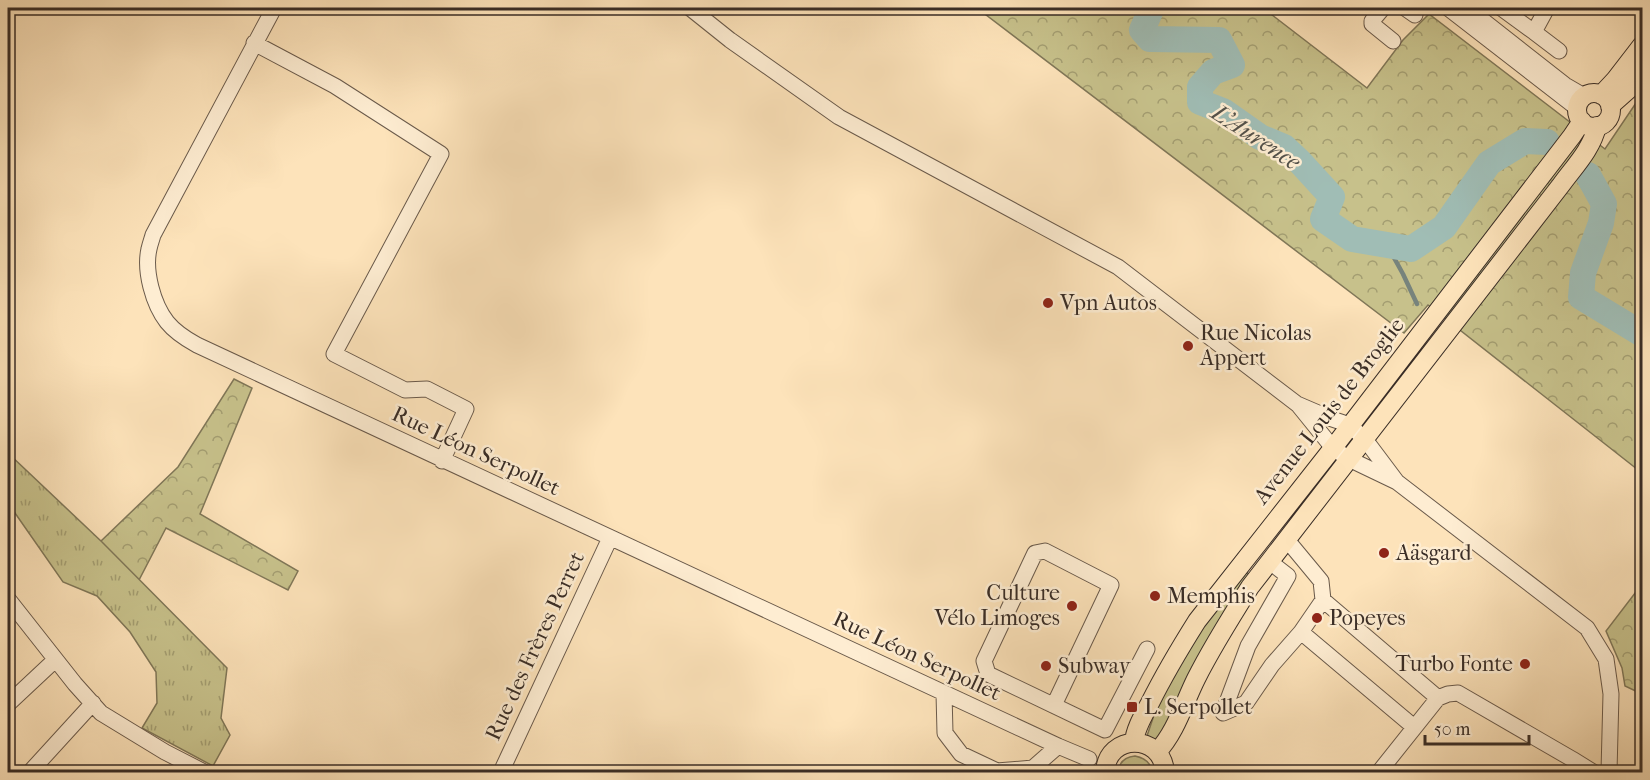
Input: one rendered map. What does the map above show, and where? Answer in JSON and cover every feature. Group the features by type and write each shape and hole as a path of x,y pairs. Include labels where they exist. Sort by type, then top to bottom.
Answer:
{"main road":[{"name":"Avenue Louis de Broglie","path":"1134,742 1134,734 1151,701 1197,621 1333,448 1642,45"},
{"name":"Avenue Louis de Broglie","path":"1592,109 1628,90 1642,71"},
{"name":"Avenue Louis de Broglie","path":"1157,752 1166,742 1196,679 1231,616 1589,147 1595,134 1592,109"},
{"path":"1105,767 1124,744 1134,742 1149,746 1157,752 1168,772"}],"street":[{"name":"Rue Léon Serpollet","path":"274,8 153,235 148,249 151,282 159,310 180,335 442,461 1058,746 1089,759 1100,753 1105,767"},
{"path":"690,8 730,40 839,117 1118,267 1297,404 1333,448 1349,459 1397,482 1587,628 1606,659 1611,694 1609,772"},
{"path":"1383,8 1372,24 1393,41"},
{"path":"1448,8 1592,109"},
{"path":"1467,8 1592,109"},
{"path":"1501,8 1559,51"},
{"path":"1534,32 1547,8"},
{"path":"254,43 335,86 441,154 334,354 405,390 427,389 466,409 442,461"},
{"path":"1297,404 1350,425 1364,439 1397,482"},
{"name":"Rue des Frères Perret","path":"501,772 610,538"},
{"path":"1270,562 1288,576 1248,646 1223,713 1246,702 1323,600 1321,581 1287,540"},
{"path":"1054,705 1110,585 1045,551 1035,553 984,661 988,674 1105,730 1147,649"},
{"path":"8,599 101,712 165,752 204,772"},
{"path":"1323,600 1438,698"},
{"path":"1301,632 1414,727"},
{"path":"8,704 56,660"},
{"path":"944,693 945,733 962,754 997,771 1033,768 1058,746"},
{"path":"1380,772 1438,698 1458,693 1593,772"},
{"path":"30,772 93,703"}],"green space":[{"path":"977,8 1263,8 1367,88 1403,40 1429,14 1605,149 1638,100 1638,120 1642,126 1642,473 1428,305 1404,333"},
{"path":"234,379 252,388 200,514 298,571 288,590 166,528 139,580 100,542 178,467"},
{"path":"8,453 102,542 227,668 221,718 230,735 213,766 142,728 157,703 156,672 130,632 97,596 63,582 8,505"},
{"path":"1247,572 1249,575 1160,743 1147,736 1160,697 1195,631"},
{"path":"1642,584 1642,694 1625,686 1622,668 1606,631"},
{"path":"1135,756 1147,761 1152,772 1118,772 1124,761"}],"waterway":[{"name":"L'Aurence","path":"1148,8 1150,12 1142,30 1150,39 1219,40 1232,65 1213,72 1200,87 1200,102 1223,111 1260,137 1284,147 1332,197 1323,219 1352,239 1411,249 1444,227 1489,163 1525,141 1547,142"},
{"name":"L'Aurence","path":"1588,175 1604,204 1601,223 1583,273 1581,297 1642,334"},
{"path":"1387,245 1417,304"}],"place":[{"name":"Vpn Autos","path":"1048,303"},
{"name":"Rue Nicolas Appert","path":"1188,346"},
{"name":"Aäsgard","path":"1384,553"},
{"name":"Memphis","path":"1155,596"},
{"name":"Culture Vélo Limoges","path":"1072,606"},
{"name":"Popeyes","path":"1317,618"},
{"name":"Turbo Fonte","path":"1525,664"},
{"name":"Subway","path":"1046,666"},
{"name":"L. Serpollet","path":"1132,707"}]}
